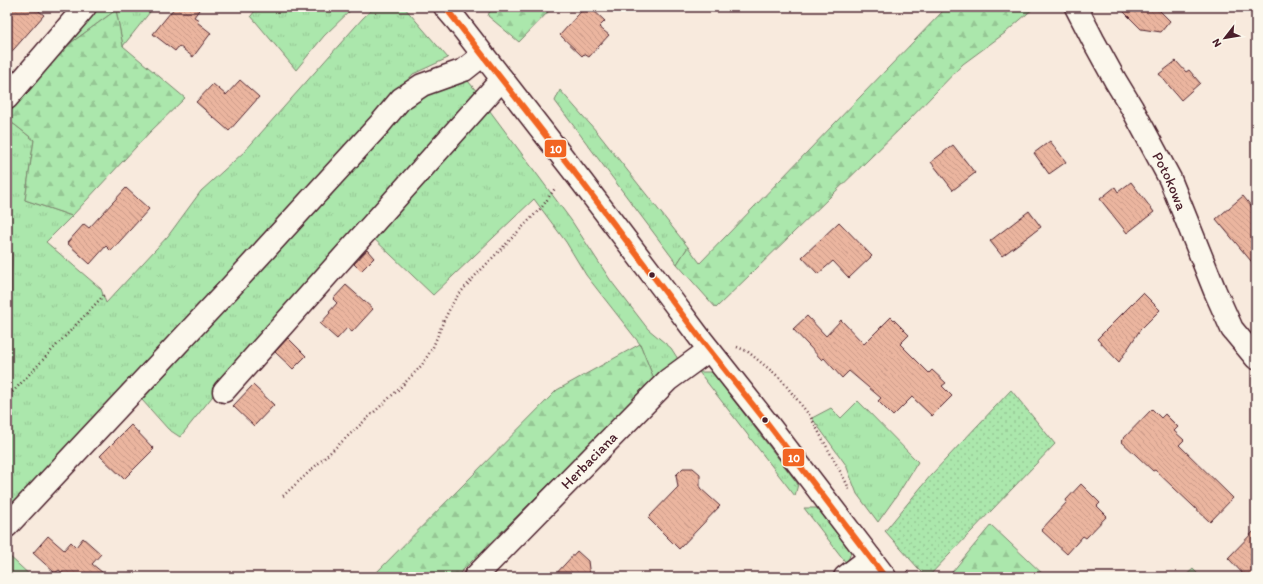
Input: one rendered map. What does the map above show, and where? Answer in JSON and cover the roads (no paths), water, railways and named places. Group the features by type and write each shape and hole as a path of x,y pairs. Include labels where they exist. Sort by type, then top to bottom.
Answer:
{"street":[{"path":"7,98 85,7"},
{"path":"444,7 502,79 885,577"},
{"name":"Potokowa","path":"1076,7 1114,80 1136,114 1166,172 1214,290 1232,329 1256,358"},
{"path":"7,526 233,284 380,124 401,99 422,85 464,70 483,55"},
{"path":"224,391 502,79"},
{"name":"Herbaciana","path":"475,577 668,380 709,350"},
{"path":"845,577 870,558"}]}
